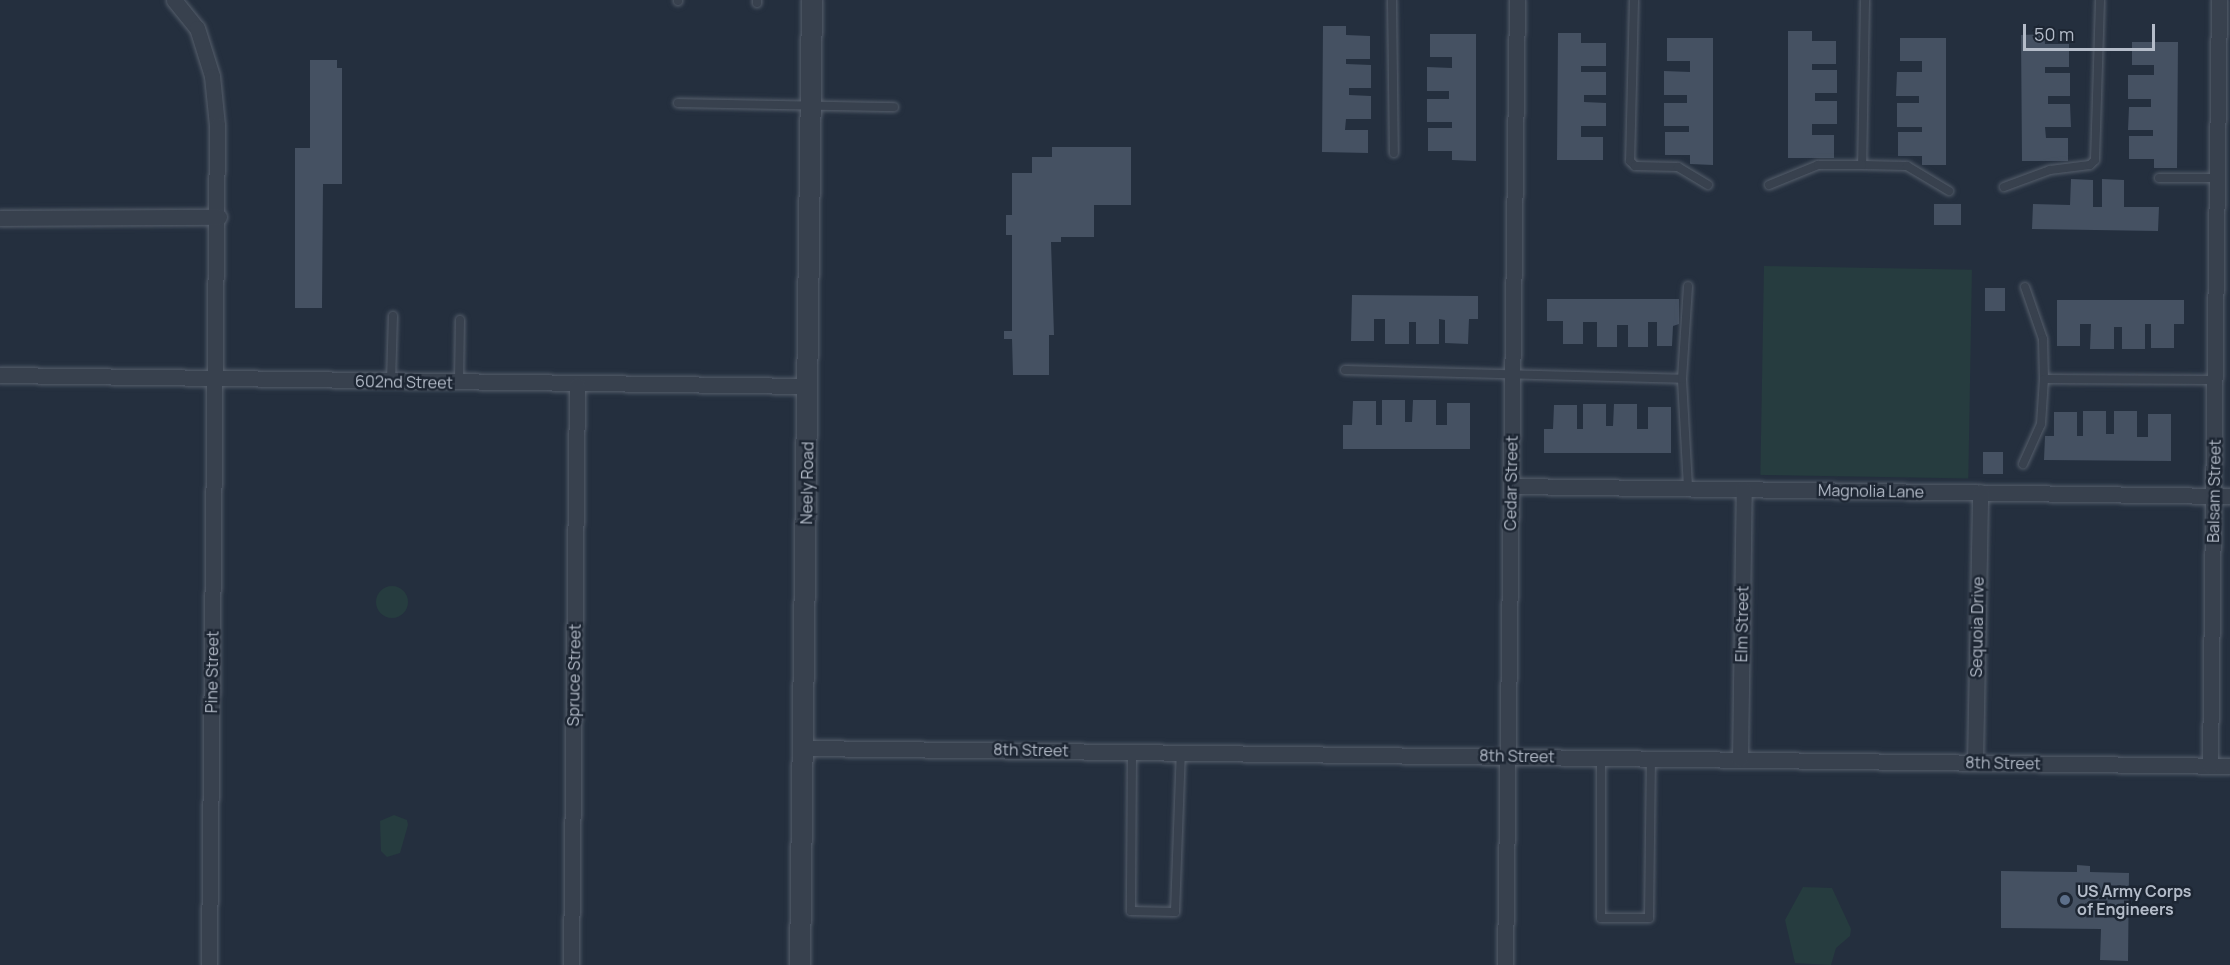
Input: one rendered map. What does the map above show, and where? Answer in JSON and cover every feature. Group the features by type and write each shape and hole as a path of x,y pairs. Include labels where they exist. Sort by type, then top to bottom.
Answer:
{"street":[{"name":"Pine Street","path":"174,0 197,28 212,76 219,218 215,378 209,965"},
{"name":"Neely Road","path":"800,965 812,0"},
{"name":"Cedar Street","path":"1504,965 1517,0"},
{"name":"Balsam Street","path":"2210,765 2222,495 2216,380 2224,228 2218,178 2219,0"},
{"path":"2224,0 2230,0"},
{"path":"0,218 219,218"},
{"name":"602nd Street","path":"0,375 577,385 808,386"},
{"name":"Spruce Street","path":"572,965 577,385"},
{"name":"Magnolia Lane","path":"1511,486 2222,495"},
{"name":"Elm Street","path":"1740,759 1744,489"},
{"name":"Sequoia Drive","path":"1975,762 1980,492"},
{"name":"8th Street","path":"804,748 2230,766"}],"lane":[{"path":"1392,0 1394,153"},
{"path":"1634,0 1630,161 1635,166 1677,167 1708,185"},
{"path":"1862,165 1865,0"},
{"path":"2004,187 2050,170 2090,165 2094,160 2100,0"},
{"path":"678,104 894,107"},
{"path":"1770,185 1818,165 1907,166 1949,191"},
{"path":"2159,178 2218,178"},
{"path":"1688,286 1682,379 1688,487"},
{"path":"2022,464 2041,424 2044,379 2043,339 2025,287"},
{"path":"391,382 393,316"},
{"path":"459,383 460,320"},
{"path":"1345,370 1682,379"},
{"path":"2044,379 2216,380"},
{"path":"1132,752 1131,911 1175,912 1181,752"},
{"path":"1601,757 1601,918 1649,918 1651,758"}],"green space":[{"path":"1764,266 1972,270 1968,479 1760,475"},
{"path":"392,586 404,590 408,602 404,614 392,618 380,614 376,602 380,590"},
{"path":"394,815 407,820 408,825 400,853 387,857 381,851 380,821"},
{"path":"1803,887 1832,888 1851,929 1850,936 1836,948 1831,965 1795,963 1785,920"}],"building":[{"path":"1323,26 1346,26 1346,35 1370,36 1370,59 1346,59 1346,64 1371,65 1371,88 1349,88 1349,95 1371,96 1371,119 1346,119 1345,130 1368,130 1368,153 1322,152"},
{"path":"1788,31 1812,31 1812,41 1836,41 1836,64 1812,64 1812,70 1837,70 1837,93 1815,93 1815,101 1837,101 1837,124 1812,124 1812,135 1834,135 1834,158 1788,158"},
{"path":"1558,33 1581,33 1581,43 1606,43 1606,66 1581,66 1581,72 1606,72 1606,95 1584,95 1584,102 1606,103 1606,126 1581,126 1581,137 1603,137 1603,160 1557,160"},
{"path":"1430,34 1476,34 1476,161 1452,160 1452,151 1428,151 1428,128 1452,128 1452,122 1427,122 1427,99 1449,99 1449,91 1427,91 1427,67 1452,68 1452,57 1430,57"},
{"path":"2044,34 2045,44 2069,44 2069,67 2045,67 2045,73 2070,73 2070,96 2048,96 2048,104 2070,104 2071,127 2045,127 2046,138 2068,138 2068,161 2022,161 2021,35"},
{"path":"1667,38 1713,38 1713,165 1690,164 1690,155 1665,155 1665,132 1689,132 1689,126 1664,126 1664,103 1687,103 1687,95 1664,95 1664,71 1690,72 1690,61 1667,61"},
{"path":"1900,38 1946,38 1946,165 1922,165 1922,156 1898,156 1898,132 1922,132 1922,127 1897,127 1897,103 1919,103 1919,96 1896,96 1897,72 1922,72 1922,61 1900,61"},
{"path":"2132,42 2178,42 2177,168 2154,168 2154,159 2129,159 2129,136 2153,136 2153,130 2128,130 2129,107 2151,107 2151,99 2128,99 2128,75 2154,75 2154,65 2132,65"},
{"path":"310,60 337,60 337,68 342,68 342,184 323,184 322,308 295,308 295,148 310,148"},
{"path":"1052,147 1131,147 1131,205 1094,205 1094,237 1061,237 1061,242 1051,242 1054,335 1049,335 1049,375 1013,375 1012,339 1004,339 1004,331 1012,331 1012,235 1006,235 1006,215 1012,215 1012,173 1032,173 1032,157 1052,157"},
{"path":"2071,179 2093,180 2093,207 2102,207 2102,179 2124,180 2124,207 2159,207 2158,231 2032,229 2033,204 2070,205"},
{"path":"1934,204 1961,204 1961,225 1934,225"},
{"path":"1985,288 2005,288 2005,311 1985,311"},
{"path":"1352,295 1478,296 1478,319 1469,319 1468,344 1445,343 1445,320 1439,319 1439,344 1416,344 1416,322 1409,322 1409,344 1385,344 1385,319 1374,319 1374,341 1351,341"},
{"path":"1547,299 1679,299 1679,324 1673,326 1672,346 1657,346 1657,322 1648,322 1648,347 1628,347 1628,325 1617,325 1617,347 1597,347 1597,322 1583,322 1583,344 1563,344 1563,321 1547,321"},
{"path":"2057,300 2184,300 2184,324 2174,324 2174,348 2151,348 2151,324 2145,324 2145,349 2122,349 2122,327 2114,327 2114,349 2090,349 2091,324 2080,324 2080,346 2057,346"},
{"path":"1382,400 1405,400 1405,422 1412,422 1413,400 1436,400 1436,425 1447,425 1447,403 1470,403 1470,449 1343,449 1343,425 1352,425 1353,401 1376,401 1376,425 1382,425"},
{"path":"1583,404 1606,404 1606,426 1613,426 1614,404 1637,404 1637,429 1648,429 1648,407 1671,407 1671,453 1544,453 1544,429 1553,429 1554,405 1577,405 1577,429 1583,429"},
{"path":"2083,411 2106,411 2106,434 2114,434 2114,411 2137,411 2137,437 2148,437 2148,414 2171,414 2171,461 2044,460 2045,436 2054,436 2054,412 2077,412 2077,436 2083,436"},
{"path":"1983,452 2003,452 2003,474 1983,474"},
{"name":"US Army Corps of Engineers","path":"2077,865 2090,866 2090,872 2129,873 2128,961 2100,960 2101,929 2001,928 2001,871 2077,872"}],"place":[{"name":"US Army Corps of Engineers","path":"2065,900"}]}
